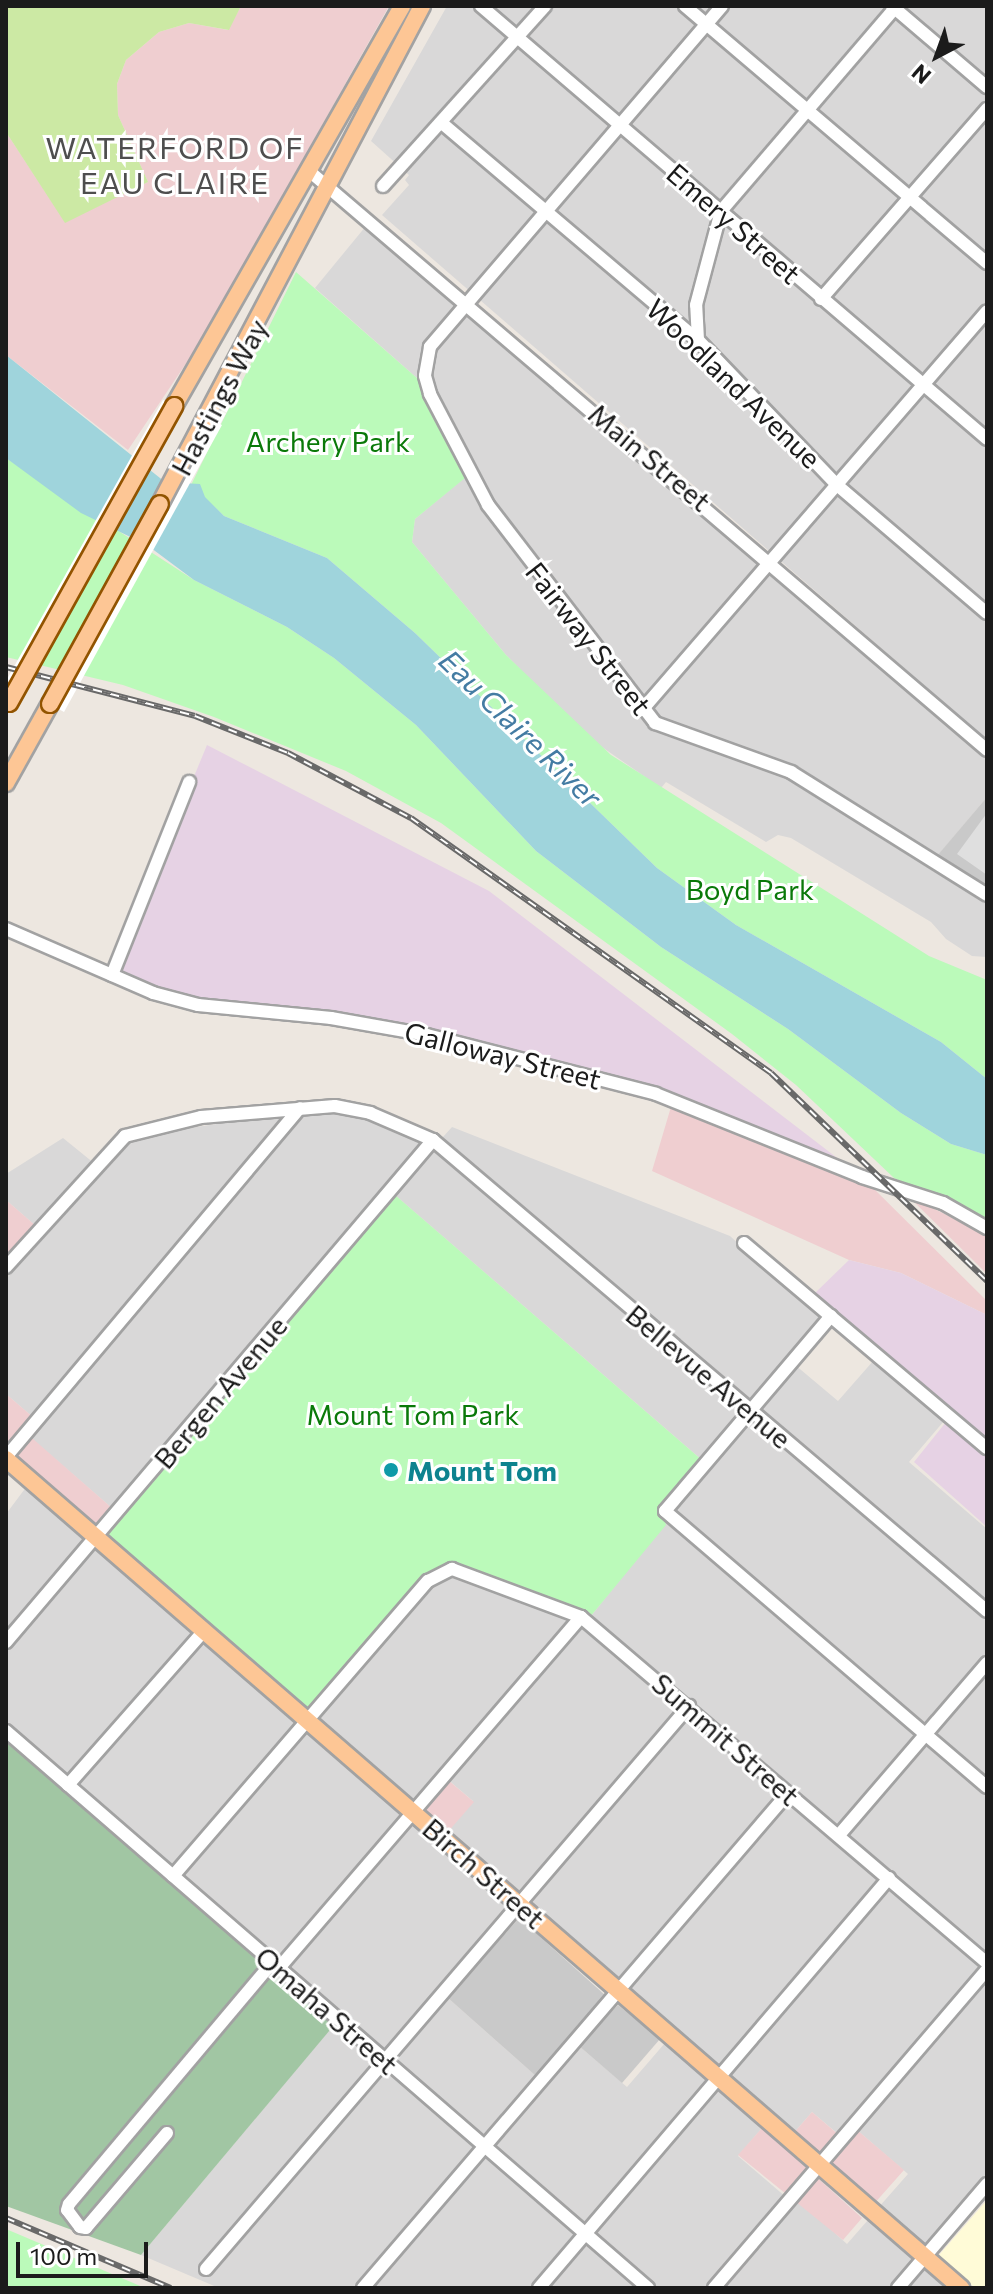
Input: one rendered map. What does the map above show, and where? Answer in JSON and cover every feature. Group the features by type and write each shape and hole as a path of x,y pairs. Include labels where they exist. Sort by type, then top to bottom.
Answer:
{"main road":[{"name":"Hastings Way","path":"7,705 402,6"},
{"name":"Hastings Way","path":"6,783 208,418 422,6"},
{"name":"Birch Street","path":"6,1458 821,2163 961,2288"},
{"path":"6,1482 39,1488"}],"street":[{"name":"Emery Street","path":"481,6 987,439"},
{"path":"383,186 443,124 545,6"},
{"path":"685,6 987,263"},
{"path":"466,301 722,6"},
{"path":"698,340 696,305 721,211 895,7 987,87"},
{"path":"821,299 987,109"},
{"name":"Woodland Avenue","path":"443,124 698,340 837,485 984,606"},
{"name":"Main Street","path":"308,170 329,184 772,561 987,750"},
{"name":"Fairway Street","path":"466,301 430,347 425,376 430,394 488,505 642,710 669,731 791,772 987,895"},
{"path":"642,710 987,311"},
{"path":"112,975 189,782"},
{"name":"Galloway Street","path":"6,929 112,975 198,1005 375,1025 644,1090 862,1177 943,1203 987,1228"},
{"name":"Bellevue Avenue","path":"6,1267 112,1145 125,1136 201,1117 335,1106 370,1113 433,1140 987,1611"},
{"path":"6,1458 300,1108"},
{"name":"Bergen Avenue","path":"6,1642 433,1140"},
{"path":"744,1243 987,1448"},
{"path":"831,1316 665,1511 987,1787"},
{"name":"Summit Street","path":"308,1721 437,1574 452,1569 581,1617 987,1963"},
{"path":"167,2133 86,2228 80,2227 67,2210 69,2204 581,1617"},
{"path":"68,1785 204,1631"},
{"path":"839,1835 987,1663"},
{"path":"206,2269 689,1706"},
{"path":"173,1876 308,1721"},
{"name":"Omaha Street","path":"6,1731 648,2288"},
{"path":"363,2288 788,1793"},
{"path":"539,2288 889,1878"},
{"path":"714,2288 987,1970"},
{"path":"898,2288 987,2184"}],"shaded area":[{"path":"241,6 389,6 201,341 128,450 6,355 6,132 65,222 148,182 118,115 117,84 126,60 159,32 189,23 228,30"},
{"path":"447,6 987,6 987,740 382,215 409,185 405,180 409,175 371,141"},
{"path":"366,226 987,760 987,797 929,866 987,903 987,957 972,956 946,939 931,922 791,838 778,835 766,842 666,782 661,788 589,738 506,655 412,542 415,519 475,469 431,381 418,379 315,288"},
{"path":"207,745 489,891 862,1177 723,1118 427,1035 198,1005 112,975"},
{"path":"987,797 987,888 937,856"},
{"path":"987,813 987,875 957,854"},
{"path":"673,1100 862,1177 987,1301 987,1315 901,1273 849,1260 652,1171"},
{"path":"313,1110 352,1113 433,1148 452,1127 730,1236 819,1317 788,1359 838,1401 874,1360 944,1421 909,1462 987,1529 987,2173 924,2245 878,2208 908,2174 848,2122 838,2134 812,2112 792,2135 446,1834 473,1801 440,1773 411,1801 318,1721 431,1585 448,1575 557,1611 583,1626 710,1467 388,1189 113,1509 31,1438 42,1425 6,1394 6,1279 45,1234 6,1200 6,1174 63,1138 100,1168 123,1145 148,1134"},
{"path":"908,1196 987,1235 987,1274 978,1265"},
{"path":"6,1200 36,1226 6,1260"},
{"path":"849,1260 901,1273 987,1315 987,1527 914,1462 950,1417 814,1294"},
{"path":"6,1394 34,1418 24,1431 113,1509 96,1527 6,1449"},
{"path":"30,1482 33,1495 507,1900 512,1907 439,1990 545,2084 579,2046 627,2087 665,2043 762,2128 738,2156 794,2204 798,2200 847,2244 868,2220 948,2288 219,2288 141,2255 342,2015 6,1723 6,1514"},
{"path":"448,1780 474,1802 446,1834 423,1812"},
{"path":"519,1918 605,1995 537,2077 448,1998"},
{"path":"618,2005 660,2039 622,2083 579,2046"},
{"path":"812,2112 847,2142 857,2130 904,2170 873,2205 792,2135"},
{"path":"762,2128 862,2218 843,2240 738,2155"},
{"path":"987,2200 987,2288 975,2288 939,2255"}],"green space":[{"path":"6,6 241,6 229,30 189,23 159,32 126,60 117,84 118,115 148,182 65,223 6,132"},
{"name":"Archery Park","path":"296,272 418,379 465,478 415,519 412,542 506,655 611,755 929,956 987,980 987,1079 941,1042 736,925 657,868 415,633 327,558 224,516 191,485"},
{"path":"6,458 194,580 287,627 334,658 416,725 536,851 661,947 788,1029 901,1113 951,1144 987,1155 987,1220 894,1178 796,1085 732,1034 441,823 346,771 214,717 123,685 6,657"},
{"name":"Mount Tom Park","path":"395,1195 703,1461 662,1511 666,1525 590,1617 552,1598 451,1565 441,1567 427,1575 307,1710 106,1537"},
{"path":"6,1740 335,2024 141,2255 6,2206"},
{"path":"6,2229 145,2288 6,2288"}],"water":[{"path":"6,355 165,482 200,484 205,497 224,516 327,558 415,633 657,868 736,925 941,1042 987,1079 987,1155 951,1144 901,1113 788,1029 661,947 536,851 416,725 334,658 287,627 194,580 147,545 81,513 6,458"}],"pier":[{"path":"163,400 181,410 17,707 6,701 6,681"},
{"path":"200,413 222,425 64,712 42,700"}],"railway":[{"path":"6,667 195,716 288,753 411,818 771,1073 987,1281"},
{"path":"6,2218 171,2288"}],"place":[{"name":"Mount Tom","path":"391,1470"}],"district":[{"name":"WATERFORD OF EAU CLAIRE","path":"175,164"}],"water label":[{"name":"Eau Claire River","path":"521,728"}],"park label":[{"name":"Boyd Park","path":"750,889"}]}
